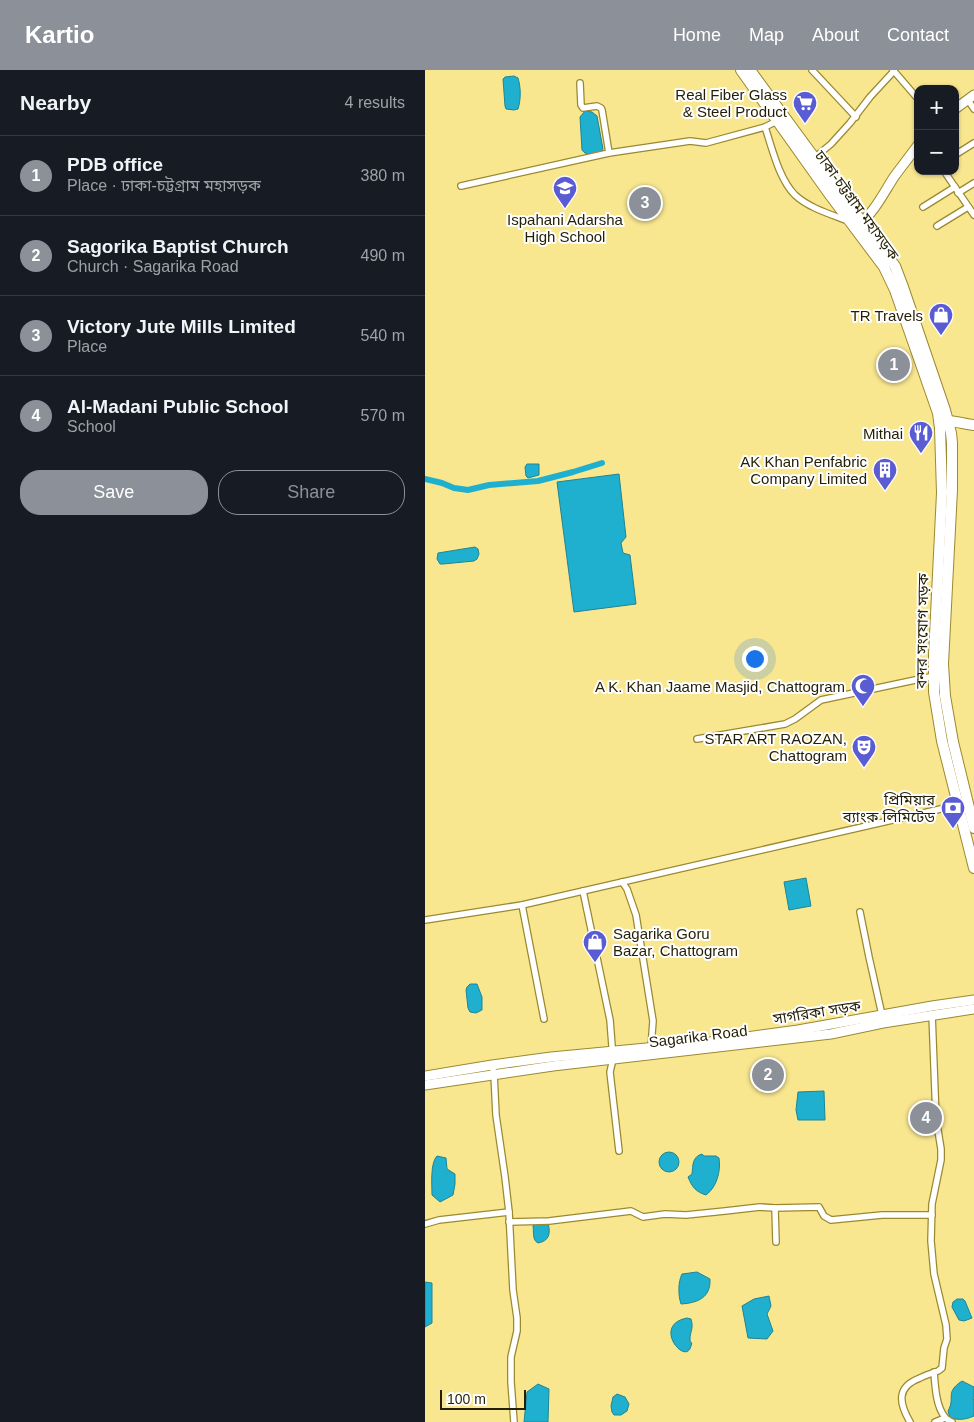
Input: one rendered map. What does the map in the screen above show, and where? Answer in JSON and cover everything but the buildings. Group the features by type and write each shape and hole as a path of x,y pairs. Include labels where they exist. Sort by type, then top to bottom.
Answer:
{"highway":[{"name":"ঢাকা-চট্টগ্রাম মহাসড়ক","path":"741,70 887,270 938,413 943,420"},
{"name":"ঢাকা-চট্টগ্রাম মহাসড়ক","path":"750,70 814,158 855,224"},
{"path":"943,420 974,425"},
{"name":"বন্দর সংযোগ সড়ক","path":"943,420 934,692 943,741 974,828"},
{"name":"বন্দর সংযোগ সড়ক","path":"943,420 952,443 952,490 943,664 945,696 966,803 974,868"}],"main road":[{"path":"959,106 971,97"},
{"path":"855,224 881,198 914,151"},
{"name":"সাগরিকা সড়ক","path":"425,1076 492,1064 551,1057 612,1056 651,1047 719,1041 803,1030 830,1029 882,1015 932,1011 974,1000"},
{"name":"Sagarika Road","path":"425,1086 612,1056 883,1023 932,1011 974,1009"}],"street":[{"path":"812,70 856,117"},
{"path":"814,158 831,144 856,117 870,97 893,71 914,95"},
{"path":"580,83 581,105 583,108 597,106 602,110 609,153"},
{"path":"971,97 974,108"},
{"path":"461,186 609,153 690,141 706,142 765,127 777,121"},
{"path":"765,127 784,180 795,194 813,206 855,224"},
{"path":"959,152 974,143"},
{"path":"947,175 974,215"},
{"path":"923,207 974,183"},
{"path":"937,226 968,207"},
{"path":"697,739 785,724 821,700 934,676"},
{"path":"425,920 522,905 966,803"},
{"path":"622,882 627,889 636,915 653,1020 651,1047"},
{"path":"583,891 610,1020 612,1056 609,1072 619,1151"},
{"path":"522,905 544,1019"},
{"path":"860,912 882,1015"},
{"path":"910,1422 901,1398 903,1390 911,1381 938,1372 942,1368 943,1348 947,1338 946,1325 934,1274 931,1241 932,1204 941,1160 936,1118 932,1011"},
{"path":"492,1064 496,1115 509,1212 513,1290 517,1318 517,1331 511,1356 514,1422"},
{"path":"509,1222 549,1221 631,1212 643,1217 665,1214 687,1215 760,1207 819,1206 825,1216 831,1220 882,1215 932,1214"},
{"path":"775,1208 776,1242"},
{"path":"425,1224 439,1220 509,1212"},
{"path":"934,1372 935,1390 939,1404 945,1418 952,1422"},
{"path":"935,1422 945,1418"}],"water":[{"path":"514,76 518,78 520,86 520,101 518,109 514,110 506,109 503,79"},
{"path":"585,111 592,112 597,116 603,149 601,152 588,154 582,150 580,117"},
{"path":"527,464 539,464 539,475 528,478 525,467"},
{"path":"619,474 626,537 621,543 623,553 630,555 636,604 574,612 557,482"},
{"path":"475,547 478,549 479,554 474,561 440,564 437,559 438,553"},
{"path":"806,878 811,906 789,910 784,882"},
{"path":"470,984 477,984 482,997 482,1010 476,1013 470,1012 468,1008 466,990"},
{"path":"824,1091 825,1120 798,1120 796,1110 798,1092"},
{"path":"669,1152 676,1155 679,1162 676,1169 669,1172 662,1169 659,1162 662,1155"},
{"path":"702,1154 719,1158 717,1178 713,1188 706,1195 695,1189 688,1177 692,1174 696,1157"},
{"path":"437,1156 446,1158 447,1169 455,1174 453,1195 440,1202 432,1195 432,1169"},
{"path":"548,1223 547,1239 536,1242 533,1226 535,1224"},
{"path":"697,1272 710,1279 708,1291 697,1301 681,1304 679,1289 682,1274"},
{"path":"425,1282 432,1283 432,1323 425,1327"},
{"path":"769,1296 771,1306 767,1314 773,1331 767,1339 748,1338 742,1306 754,1299"},
{"path":"957,1299 965,1301 972,1318 964,1321 959,1320 952,1307 953,1302"},
{"path":"687,1318 691,1319 692,1322 690,1342 692,1343 688,1351 683,1351 678,1348 671,1335 672,1328 677,1322"},
{"path":"962,1381 974,1387 974,1416 962,1419 950,1418 948,1411 952,1392"},
{"path":"538,1384 549,1389 548,1422 524,1422 527,1392"},
{"path":"617,1394 625,1397 629,1404 627,1411 621,1415 614,1415 612,1412 613,1397"}],"waterway":[{"path":"425,479 454,488 468,490 489,485 538,481 602,463"}],"place":[{"name":"Real Fiber Glass & Steel Product","path":"805,124"},
{"name":"Victory Jute Mills Limited","path":"645,203"},
{"name":"Ispahani Adarsha High School","path":"565,209"},
{"name":"TR Travels","path":"941,336"},
{"name":"PDB office","path":"894,365"},
{"name":"Mithai","path":"921,454"},
{"name":"AK Khan Penfabric Company Limited","path":"885,491"},
{"name":"A K. Khan Jaame Masjid, Chattogram","path":"863,707"},
{"name":"STAR ART RAOZAN, Chattogram","path":"864,768"},
{"name":"প্রিমিয়ার ব্যাংক লিমিটেড","path":"953,829"},
{"name":"Sagarika Goru Bazar, Chattogram","path":"595,963"},
{"name":"Sagorika Baptist Church","path":"768,1075"},
{"name":"Al-Madani Public School","path":"926,1118"}]}
